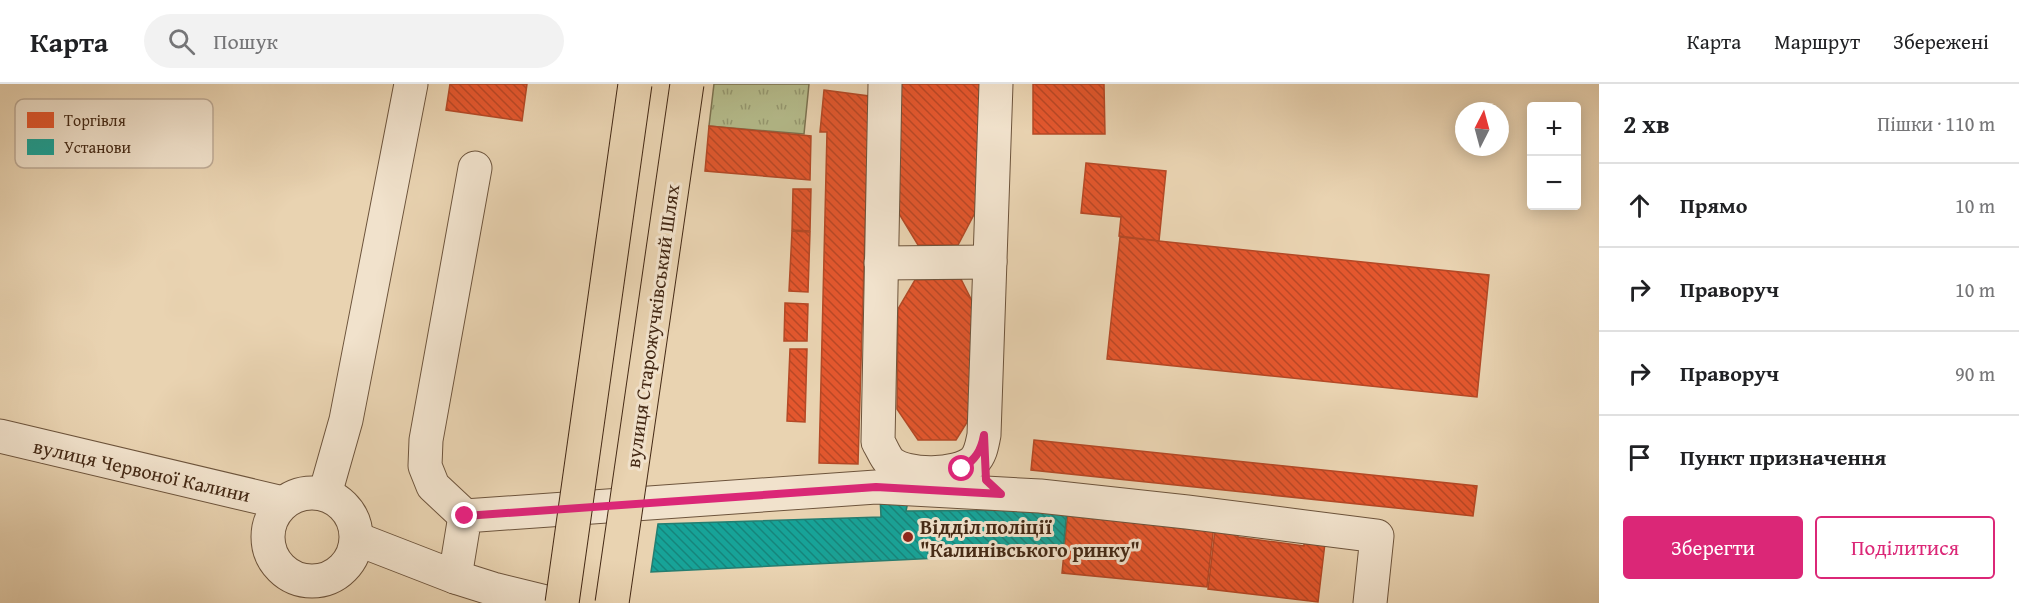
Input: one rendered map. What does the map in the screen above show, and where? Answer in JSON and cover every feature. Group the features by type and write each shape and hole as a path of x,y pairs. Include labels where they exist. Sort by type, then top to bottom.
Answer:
{"main road":[{"path":"562,603 635,84"},
{"name":"вулиця Старожучківський Шлях","path":"612,603 687,84"}],"lane":[{"path":"325,494 346,420 411,84"},
{"path":"885,84 878,442 890,461 897,466 905,470 927,473 962,469 975,460 982,448 984,435"},
{"path":"996,84 984,435 986,480 1001,494"},
{"path":"475,168 426,441 425,466 433,486 465,516 876,487 1001,494 1187,512 1377,536 1370,603"},
{"path":"881,263 990,262"},
{"name":"вулиця Червоної Калини","path":"0,436 283,504"},
{"path":"310,492 325,494 338,501 348,511 355,525 357,539 354,553 346,566 335,575 321,581 306,581 292,577 272,557 268,543 268,528 273,515 283,504 296,496 310,492"},
{"path":"455,577 465,516"},
{"path":"357,539 455,577 550,603"}],"green space":[{"path":"714,84 809,84 804,134 709,126"}],"building: Торгівля":[{"path":"450,84 527,84 522,121 446,110"},
{"path":"898,84 983,84 979,205 958,245 918,245 895,207"},
{"path":"1033,84 1104,84 1105,134 1033,134"},
{"path":"824,90 869,96 858,464 819,463 827,132 820,132"},
{"path":"709,126 811,136 810,180 705,171"},
{"path":"1086,163 1166,171 1159,241 1119,236 1121,217 1081,213"},
{"path":"793,189 811,189 810,231 792,230"},
{"path":"792,231 810,232 808,292 789,291"},
{"path":"1120,237 1489,275 1477,397 1107,359"},
{"path":"961,279 977,311 974,411 956,440 918,440 897,409 898,309 915,280"},
{"path":"785,303 808,304 807,341 784,341"},
{"path":"790,349 807,349 805,422 787,421"},
{"path":"1034,440 1477,486 1473,516 1031,470"},
{"path":"1068,511 1214,525 1207,587 1062,573"},
{"path":"1215,530 1238,533 1238,537 1304,546 1304,541 1325,543 1318,602 1208,589"}],"building: Установи":[{"path":"880,496 909,497 906,511 1067,510 1063,552 651,572 658,524 881,517"}],"place":[{"name":"Відділ поліції \"Калинівського ринку\"","path":"908,537"}],"route":[{"path":"465,516 876,487 1001,494 986,480 984,435 982,448 975,460 962,469"}]}
